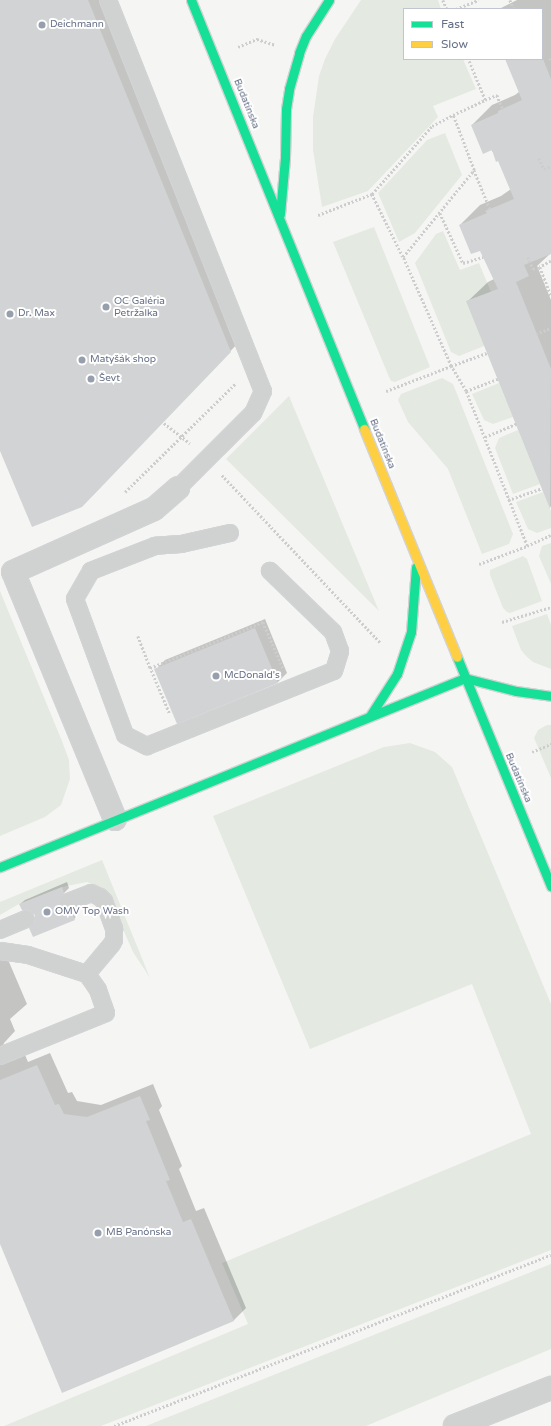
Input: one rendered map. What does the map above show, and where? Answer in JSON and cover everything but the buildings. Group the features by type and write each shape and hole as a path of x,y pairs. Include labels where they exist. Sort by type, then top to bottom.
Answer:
{"street":[{"name":"Budatínska","path":"191,0 280,217 465,678 551,886"},
{"name":"Budatínska","path":"280,217 286,152 286,109 289,89 299,53 306,36 329,0"},
{"path":"115,819 14,572 154,509 178,488"},
{"path":"370,716 397,674 411,632 414,609 416,556"},
{"path":"0,867 465,678 516,691 551,696"},
{"path":"455,1426 551,1388"}],"lane":[{"path":"108,0 263,391 253,413 178,488"},
{"path":"230,533 181,544 155,546 91,571 75,599 126,735 147,746 334,671 340,651 333,632 270,571"},
{"path":"68,902 91,893 100,897 104,901 114,929 114,940 112,944 87,974"},
{"path":"0,930 26,919"},
{"path":"0,952 28,955 87,974 98,990 106,1013 0,1056"}],"path":[{"path":"458,8 478,0"},
{"path":"238,47 257,38 277,45"},
{"path":"468,60 485,100"},
{"path":"318,215 372,194 432,126 497,95 503,109"},
{"path":"453,115 490,209"},
{"path":"539,158 544,169 551,166"},
{"path":"403,257 474,170"},
{"path":"372,194 403,257 451,366 466,391 526,546"},
{"path":"440,213 463,263 483,256"},
{"path":"528,257 533,269 551,261"},
{"path":"540,266 551,296"},
{"path":"536,334 551,328"},
{"path":"386,391 488,353"},
{"path":"466,391 498,379"},
{"path":"120,497 237,382"},
{"path":"164,423 182,436 207,459 384,645"},
{"path":"485,437 516,424"},
{"path":"508,500 542,488"},
{"path":"479,564 551,535"},
{"path":"502,622 551,607"},
{"path":"150,668 263,622 291,688"},
{"path":"138,636 177,734"},
{"path":"532,752 551,744"},
{"path":"114,1426 551,1255"}],"shaded area":[{"path":"361,0 438,0 441,8 403,8 403,60 463,60 476,89 433,106 438,117 368,191 322,207 313,150 313,117 319,76 325,59 335,39"},
{"path":"445,133 462,175 415,233 399,242 378,193 427,140"},
{"path":"374,227 430,367 395,382 391,381 389,377 333,242"},
{"path":"443,231 460,270 479,263 491,292 484,346 459,356 451,352 415,263 436,234"},
{"path":"442,378 453,384 513,534 509,544 482,554 448,469 408,422 398,400 401,394"},
{"path":"499,383 513,417 493,424 484,420 472,394"},
{"path":"289,396 379,611 226,459"},
{"path":"518,430 540,484 513,494 495,448 499,438"},
{"path":"543,492 551,511 551,528 537,533 528,529 516,502"},
{"path":"551,543 551,584 539,556 542,546"},
{"path":"523,556 527,559 542,601 510,613 503,608 490,575 490,570"},
{"path":"0,591 62,741 69,760 70,779 61,805 45,817 0,836"},
{"path":"547,614 551,625 551,669 533,662 526,656 521,650 512,626"},
{"path":"547,725 551,725 551,778 534,738 538,730"},
{"path":"410,743 435,752 452,767 551,1004 551,1250 101,1426 4,1426 248,1324 222,1263 531,1134 472,984 310,1049 213,816 384,747"},
{"path":"102,860 150,978 133,952 111,902 104,890 87,882 62,887 19,904 0,915 0,902"},
{"path":"551,1264 551,1349 366,1426 146,1426"}],"traffic: fast":[{"path":"191,0 364,429"},
{"path":"280,214 285,158 286,109 289,89 299,53 306,36 329,0"},
{"path":"370,716 397,674 411,632 416,567"},
{"path":"457,657 551,886"},
{"path":"465,678 516,691 551,696"},
{"path":"0,867 465,678"}],"traffic: slow":[{"path":"364,429 457,657"}],"place":[{"name":"Deichmann","path":"42,25"},
{"name":"OC Galéria Petržalka","path":"106,307"},
{"name":"Dr. Max","path":"10,314"},
{"name":"Matyšák shop","path":"82,360"},
{"name":"Ševt","path":"91,379"},
{"name":"McDonald's","path":"216,676"},
{"name":"OMV Top Wash","path":"47,912"},
{"name":"MB Panónska","path":"98,1233"}]}
